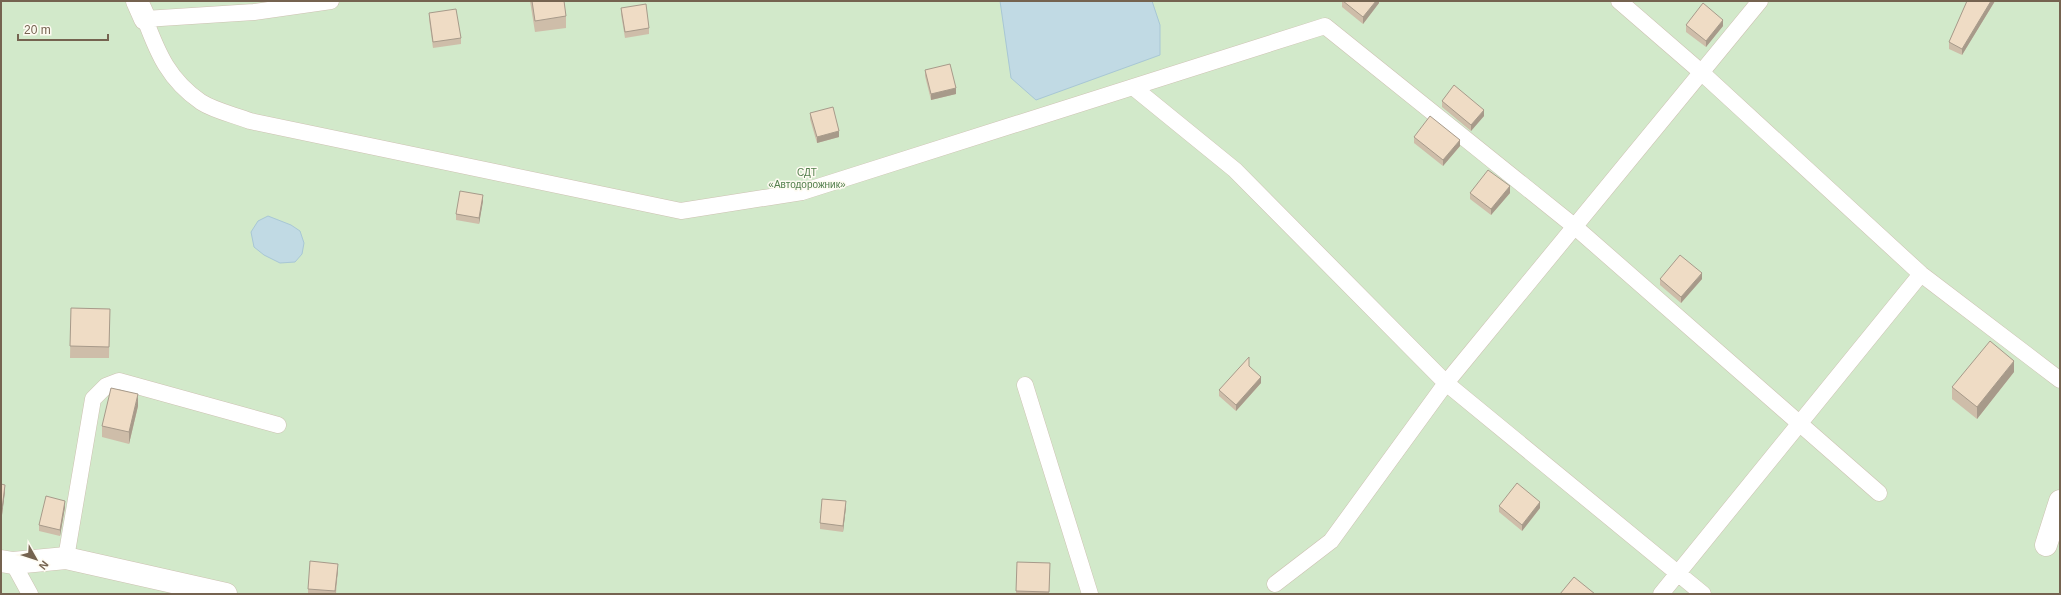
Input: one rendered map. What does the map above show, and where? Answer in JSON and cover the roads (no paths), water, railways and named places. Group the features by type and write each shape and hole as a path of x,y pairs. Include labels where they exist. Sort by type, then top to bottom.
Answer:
{"street":[{"path":"2046,546 2060,501"},
{"path":"7,562 66,558 226,594"}],"lane":[{"path":"331,1 254,12 141,10 158,55 176,80 202,102 250,121 681,211 802,192 1325,26 1574,226 1879,493"},
{"path":"1619,1 1701,72 1921,274 2060,380"},
{"path":"1275,584 1331,541 1446,383 1760,1"},
{"path":"1133,87 1235,170 1446,383 1703,594"},
{"path":"1661,594 1799,422 1921,274"},
{"path":"66,558 93,399 106,386 118,382 278,425"},
{"path":"1025,385 1090,594"},
{"path":"7,562 30,594"}],"water":[{"path":"1000,1 1152,1 1160,25 1160,55 1036,100 1011,78"},
{"path":"268,216 291,225 300,231 304,243 302,254 295,262 280,263 264,255 254,247 251,232 258,221"}],"park label":[{"name":"СДТ «Автодорожник»","path":"807,178"}]}
